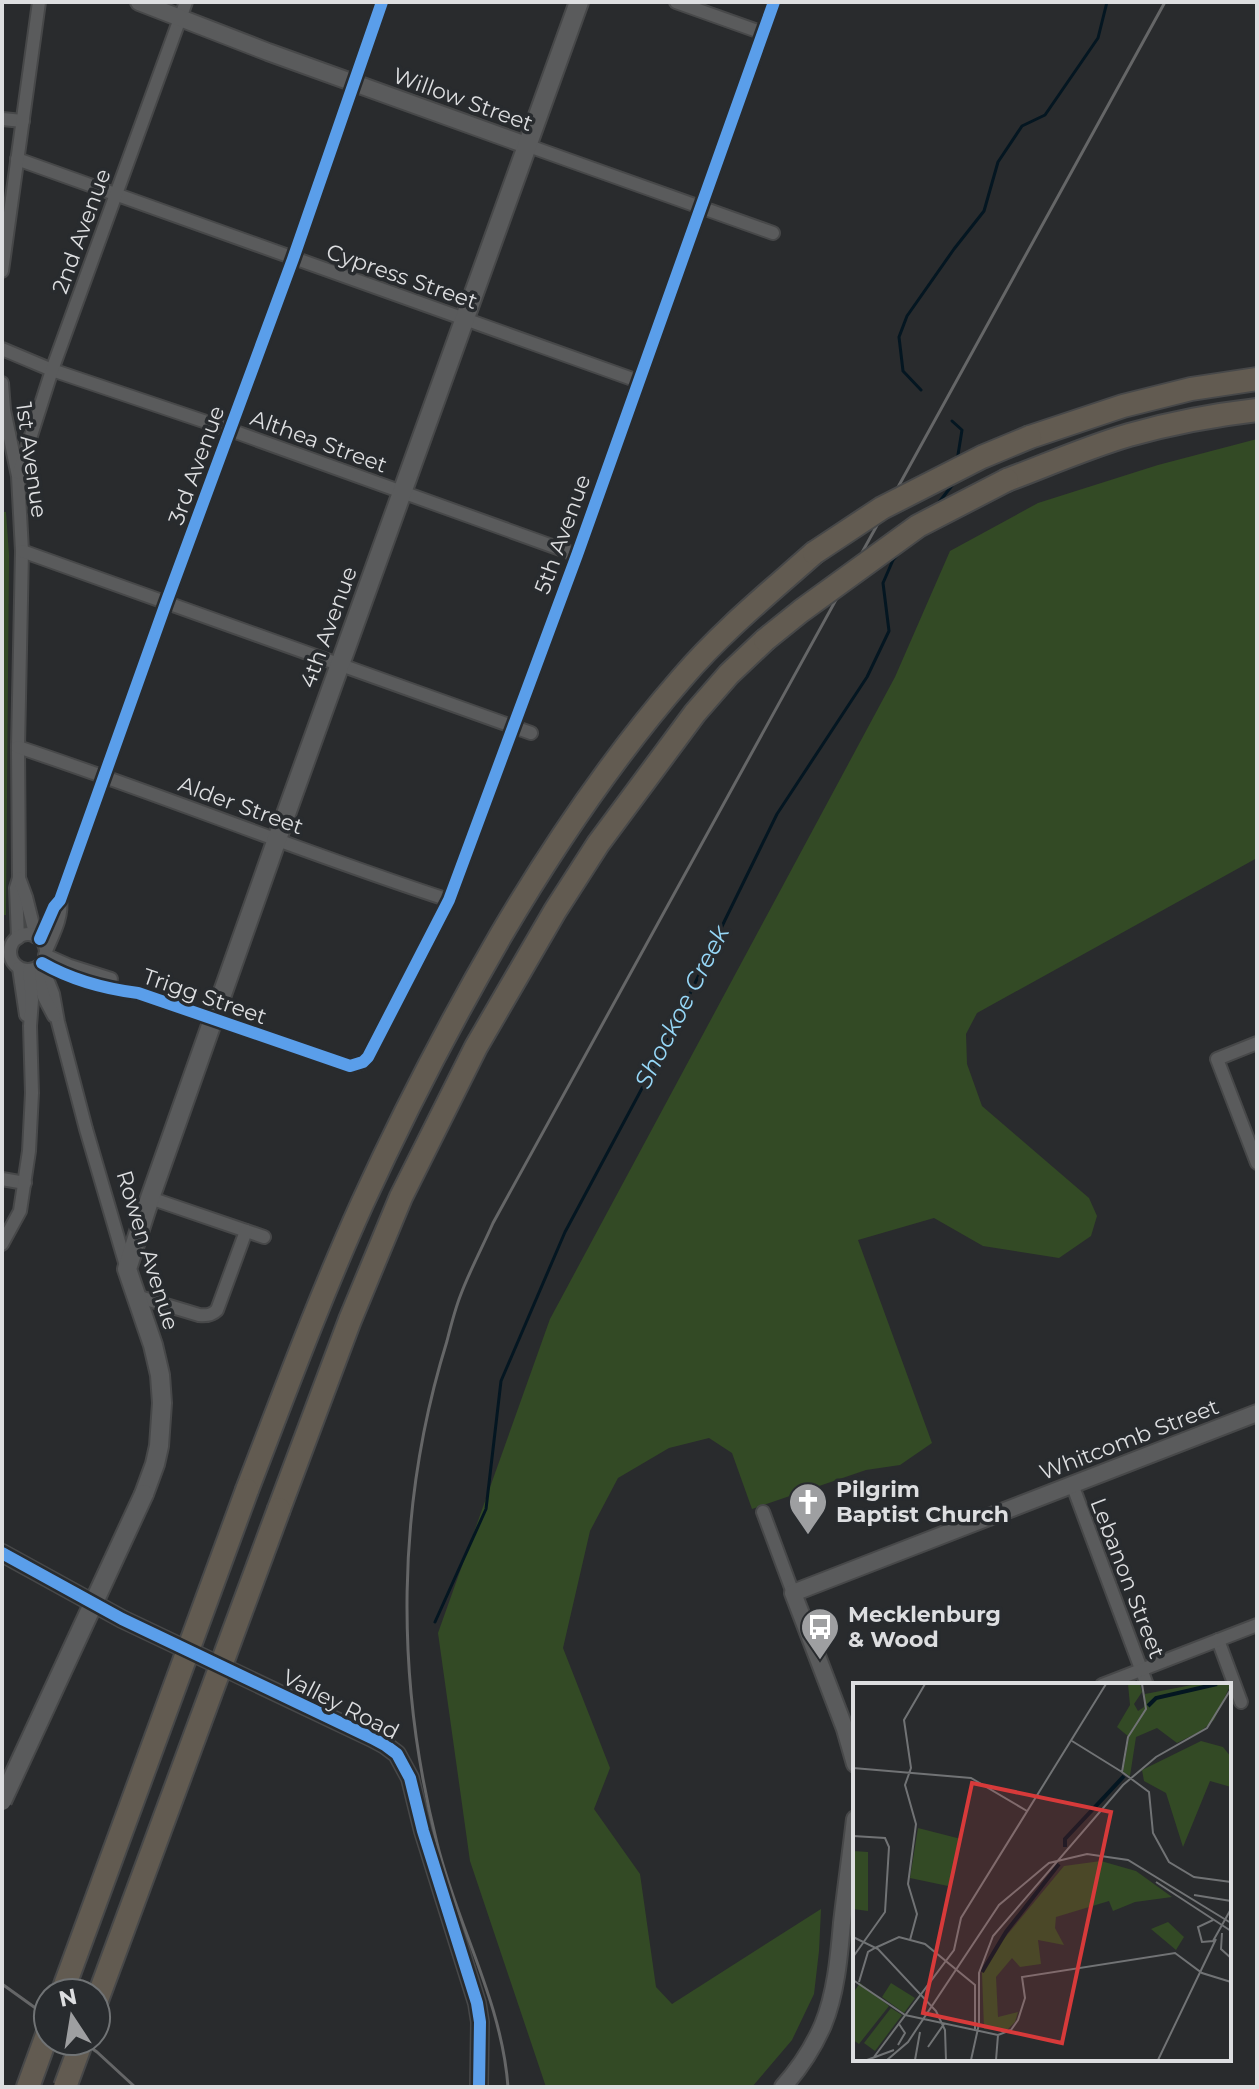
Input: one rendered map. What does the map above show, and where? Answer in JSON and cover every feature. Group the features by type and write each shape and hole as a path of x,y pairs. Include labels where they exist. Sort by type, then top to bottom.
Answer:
{"highway":[{"path":"68,1977 291,1374 361,1207 458,1009 537,875 612,765 683,677 737,622 814,553 882,508 982,457 1030,437 1123,406 1191,389 1257,379"},
{"path":"106,1977 350,1320 401,1197 476,1047 598,844 695,713 729,674 801,611 918,526 1007,480 1093,447 1191,419 1257,410"},
{"path":"28,2087 39,2057"},
{"path":"65,2087 76,2057"}],"main road":[{"name":"4th Avenue","path":"127,1269 277,839 579,2"},
{"name":"Rowen Avenue","path":"2,1801 144,1494 157,1455 162,1403 160,1375 127,1269"}],"street":[{"path":"2,271 39,2"},
{"name":"Willow Street","path":"139,2 184,10 354,84 773,233"},
{"name":"3rd Avenue","path":"37,957 59,918 60,900 293,259 382,2"},
{"path":"676,2 763,33"},
{"name":"5th Avenue","path":"357,1065 368,1057 449,900 577,555 774,2"},
{"name":"2nd Avenue","path":"18,476 52,370 184,10"},
{"path":"2,119 23,121"},
{"name":"Cypress Street","path":"17,159 638,381"},
{"name":"Althea Street","path":"2,349 52,370 230,430 577,555"},
{"name":"1st Avenue","path":"2,383 3,410 18,476 22,551 19,878 16,897 18,938"},
{"path":"22,551 531,733"},
{"name":"Alder Street","path":"18,747 105,776 362,872 449,900"},
{"name":"1st Avenue","path":"19,878 26,897 37,957"},
{"path":"2,1244 20,1211 25,1183 31,1122 30,1026 37,957 27,935 18,938 6,956 13,963 37,957"},
{"name":"Trigg Street","path":"37,957 129,985 138,993 299,1050 350,1066 357,1065"},
{"name":"Rowen Avenue","path":"37,957 53,994 86,1129 127,1269"},
{"path":"1257,1043 1217,1059 1257,1163"},
{"path":"2,1179 25,1183"},
{"path":"150,1198 264,1237"},
{"path":"136,1296 199,1315 210,1315 217,1310 246,1231"},
{"name":"Whitcomb Street","path":"793,1593 1257,1413"},
{"name":"Lebanon Street","path":"1072,1484 1146,1683"},
{"path":"763,1512 853,1757"},
{"name":"Valley Road","path":"2,1553 122,1619 372,1738 397,1754 410,1778 423,1831 477,2003 480,2022 479,2087"},
{"path":"1107,1683 1257,1625"},
{"path":"1218,1640 1241,1702"},
{"path":"783,2087 815,2042 832,1996 853,1836"}],"green space":[{"path":"1257,439 1257,858 977,1013 966,1034 967,1064 982,1106 1089,1198 1097,1216 1091,1236 1059,1258 983,1246 934,1218 858,1240 932,1443 900,1465 866,1470 752,1509 732,1453 709,1438 669,1448 618,1478 590,1531 563,1648 610,1768 594,1809 640,1874 656,1987 672,2004 821,1909 814,1994 792,2040 752,2087 546,2087 470,1861 438,1633 550,1319 895,677 950,551 1038,503 1158,465"},
{"path":"2,512 6,512 9,555 6,915 2,915"}],"waterway":[{"name":"Shockoe Creek","path":"921,390 903,371 899,337 907,316 984,211 998,162 1022,126 1045,115 1098,38 1107,2"},
{"name":"Shockoe Creek","path":"952,421 962,430 957,461"},
{"name":"Shockoe Creek","path":"936,506 954,480"},
{"name":"Shockoe Creek","path":"435,1622 486,1509 501,1381 565,1232 670,1036 777,814 867,677 889,631 883,583 899,553"}],"railway":[{"path":"508,2087 504,2055 488,1994 437,1843 423,1780 408,1654 410,1528 418,1465 430,1403 455,1311 493,1223 1165,2"},
{"path":"2,1984 32,2006"},
{"path":"102,2057 135,2087"}],"cycle path":[{"path":"40,939 60,900 293,259 382,2"},
{"path":"42,963 76,978 138,993 350,1066 368,1057 449,900 577,555 774,2"},
{"path":"2,1553 122,1619 372,1738 397,1754 410,1778 423,1831 477,2003 480,2022 479,2087"}],"place":[{"name":"Pilgrim Baptist Church","path":"808,1536"},
{"name":"Mecklenburg & Wood","path":"820,1661"}]}
